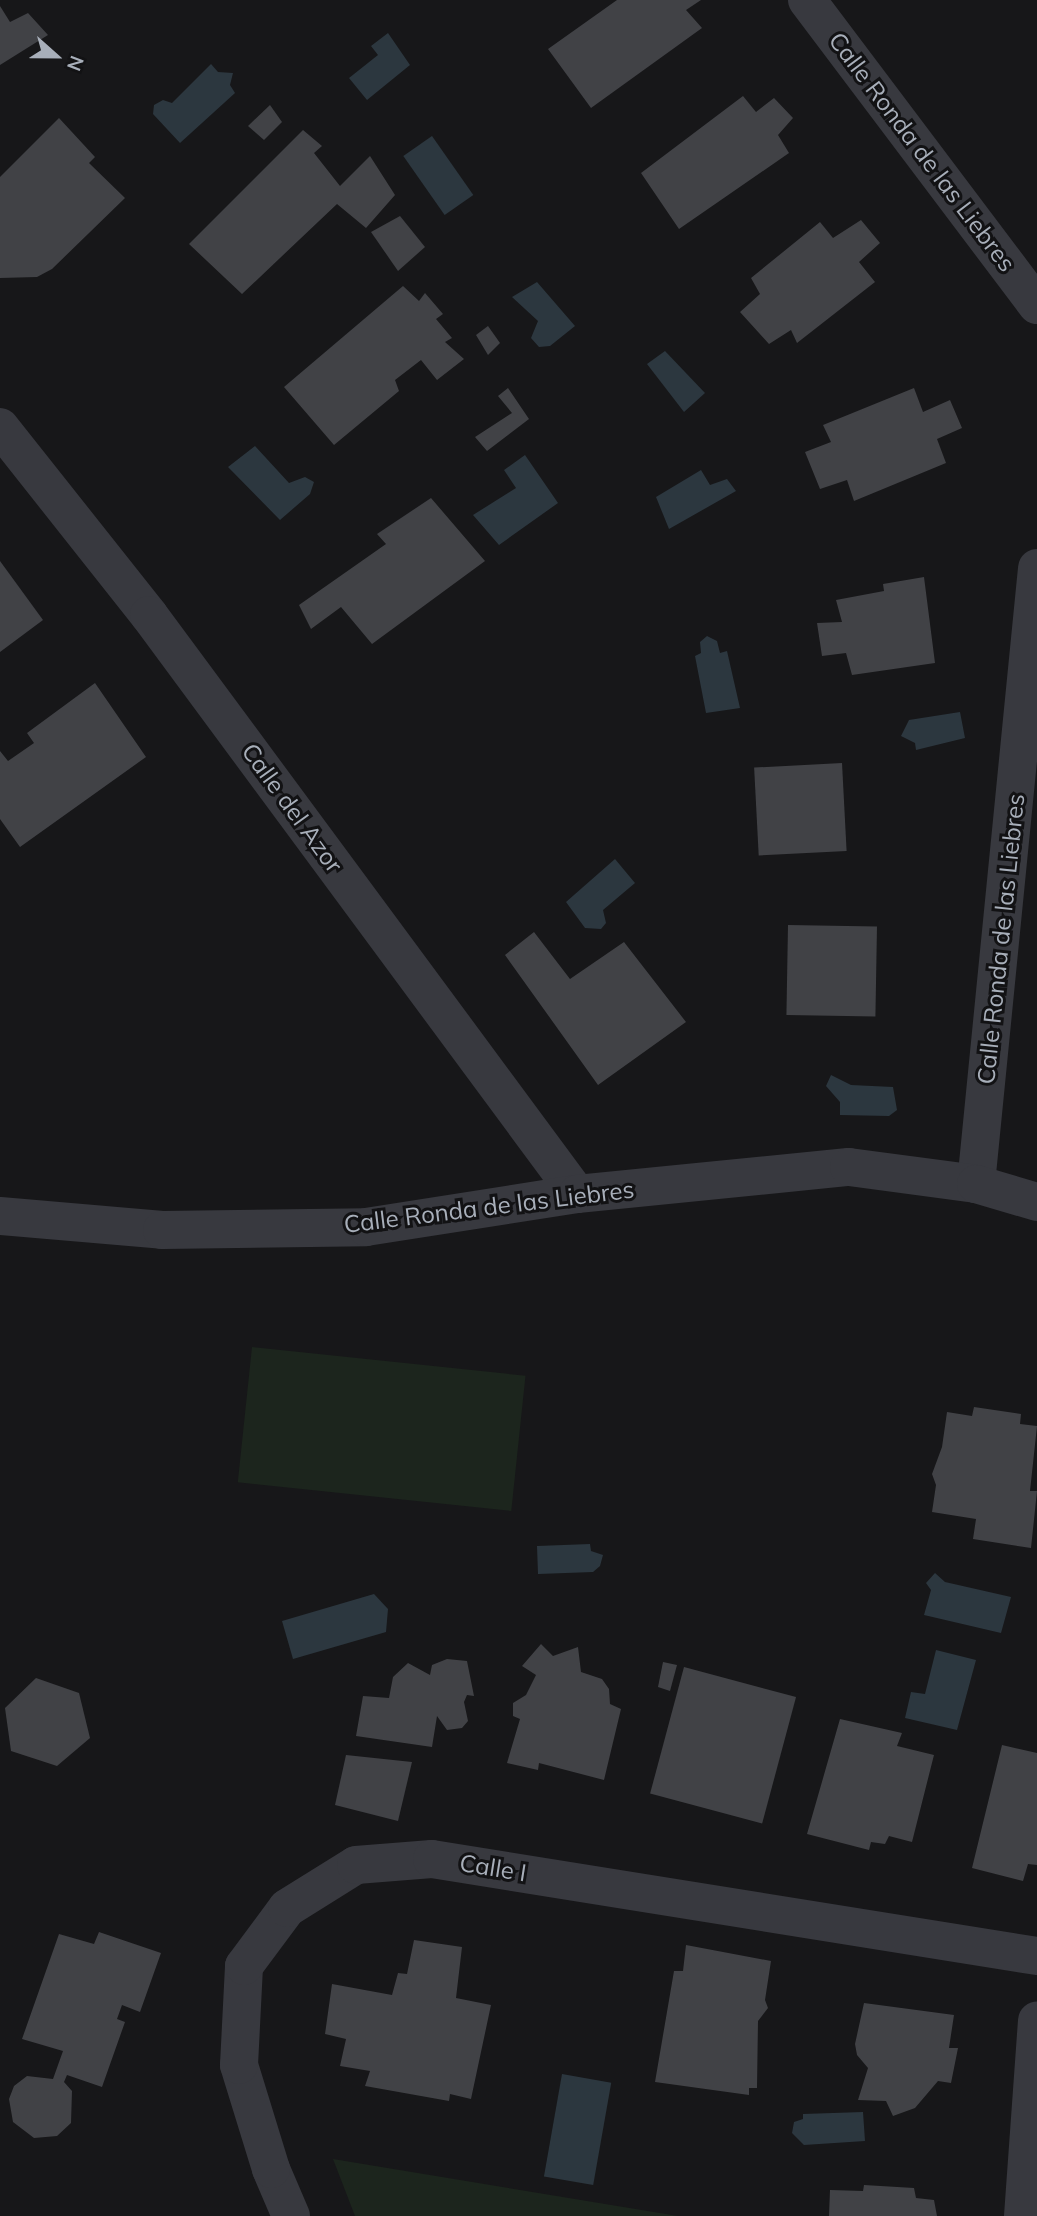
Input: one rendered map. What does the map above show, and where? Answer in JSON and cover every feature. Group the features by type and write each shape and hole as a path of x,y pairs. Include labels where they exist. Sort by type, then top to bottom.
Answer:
{"street":[{"name":"Calle Ronda de las Liebres","path":"807,0 1037,304"},
{"name":"Calle del Azor","path":"0,427 149,615 577,1194"},
{"name":"Calle Ronda de las Liebres","path":"976,1184 1037,568"},
{"name":"Calle Ronda de las Liebres","path":"0,1216 162,1230 366,1227 577,1194 849,1167 976,1184 1037,1202"},
{"name":"Calle I","path":"291,2216 271,2169 239,2065 244,1966 287,1908 356,1865 432,1859 1037,1956"},
{"path":"1023,2216 1037,2021"}],"shaded area":[{"path":"388,33 410,65 367,100 349,78 378,55 371,46"},
{"path":"211,64 218,72 233,73 230,85 235,93 180,143 153,114 154,105 163,100 172,103"},
{"path":"432,136 473,195 445,215 403,156"},
{"path":"537,282 575,326 550,346 539,347 531,338 538,321 512,297"},
{"path":"665,351 705,393 684,412 647,364"},
{"path":"255,446 289,483 305,477 314,482 310,494 280,520 228,467"},
{"path":"525,455 558,503 499,545 473,515 516,488 504,470"},
{"path":"701,470 710,485 727,479 736,491 669,529 656,497"},
{"path":"707,636 717,641 720,653 727,651 740,708 706,713 695,656 701,653 700,642"},
{"path":"960,712 965,738 916,750 915,743 901,736 909,720"},
{"path":"615,859 635,883 603,910 606,923 601,929 585,928 566,902"},
{"path":"831,1075 851,1085 893,1087 897,1110 889,1116 840,1115 840,1102 826,1086"},
{"path":"252,1347 525,1376 511,1511 238,1482"},
{"path":"590,1544 591,1551 603,1555 600,1566 593,1572 538,1574 537,1546"},
{"path":"935,1573 945,1582 1011,1597 1001,1633 924,1615 931,1590 926,1583"},
{"path":"374,1594 388,1609 386,1632 293,1659 282,1621"},
{"path":"936,1650 976,1660 957,1730 905,1718 911,1692 925,1694"},
{"path":"562,2074 611,2083 593,2185 544,2176"},
{"path":"863,2112 865,2141 804,2145 792,2133 794,2122 803,2119 803,2114"},
{"path":"333,2159 678,2216 355,2216"}],"building":[{"path":"617,0 701,0 686,10 702,28 591,108 548,49"},
{"path":"0,6 10,22 28,13 48,35 0,65"},
{"path":"743,96 756,112 774,98 793,118 778,135 789,153 679,229 641,173"},
{"path":"270,105 282,122 264,140 248,126"},
{"path":"59,118 95,157 89,163 125,198 52,269 37,277 0,278 0,177"},
{"path":"303,130 322,146 314,153 340,186 370,156 395,195 366,228 337,204 242,294 189,244"},
{"path":"400,216 425,247 398,271 371,232"},
{"path":"861,220 880,243 859,262 875,282 797,343 791,330 769,344 740,312 760,294 751,278 820,222 833,238"},
{"path":"403,286 419,301 425,293 443,314 436,319 452,338 445,342 464,359 437,380 421,360 395,380 399,391 334,445 284,387"},
{"path":"488,326 500,343 488,355 476,335"},
{"path":"508,388 529,419 487,451 475,437 512,413 498,396"},
{"path":"914,388 923,412 950,400 962,428 937,439 946,463 854,501 847,480 820,489 805,452 831,442 823,425"},
{"path":"431,498 485,561 372,644 341,607 311,629 299,605 386,544 377,534"},
{"path":"0,561 43,620 0,652"},
{"path":"924,577 935,663 852,675 846,653 822,656 817,623 842,622 836,600 884,591 883,584"},
{"path":"95,683 146,757 20,847 0,819 0,751 8,761 34,743 27,733"},
{"path":"842,763 847,851 759,855 754,768"},
{"path":"788,925 877,927 875,1017 786,1015"},
{"path":"534,932 570,979 624,942 686,1022 598,1085 505,955"},
{"path":"974,1407 1021,1414 1020,1424 1037,1426 1030,1491 1037,1491 1031,1548 973,1539 976,1519 932,1512 936,1485 932,1474 942,1447 947,1412 972,1416"},
{"path":"541,1644 553,1656 578,1647 581,1672 602,1679 609,1689 610,1704 621,1709 604,1780 539,1763 538,1770 507,1763 520,1719 513,1716 513,1703 526,1695 536,1675 522,1666"},
{"path":"447,1659 467,1661 474,1696 467,1695 464,1702 468,1721 462,1728 447,1730 437,1716 432,1747 356,1736 363,1696 389,1698 393,1677 408,1663 430,1675 432,1665"},
{"path":"663,1662 677,1665 670,1691 658,1687"},
{"path":"684,1667 796,1697 762,1824 650,1794"},
{"path":"36,1678 79,1693 90,1738 57,1766 11,1751 5,1708"},
{"path":"840,1719 902,1733 897,1746 934,1755 912,1842 889,1836 885,1844 871,1842 869,1850 807,1834"},
{"path":"1002,1745 1037,1753 1037,1865 1028,1864 1023,1881 972,1868"},
{"path":"346,1755 412,1762 398,1821 335,1805"},
{"path":"99,1932 161,1953 140,2012 122,2005 117,2019 125,2022 102,2087 67,2075 64,2082 72,2091 71,2123 57,2136 34,2138 13,2122 9,2099 14,2086 27,2076 53,2079 63,2051 22,2039 59,1934 94,1944"},
{"path":"414,1940 462,1947 456,1998 491,2005 471,2099 450,2094 449,2101 365,2086 370,2071 340,2066 346,2039 325,2034 332,1984 392,1995 398,1973 407,1974"},
{"path":"686,1945 771,1961 765,2000 768,2008 758,2021 757,2088 749,2088 749,2095 655,2082 674,1971 683,1971"},
{"path":"864,2003 954,2015 949,2048 958,2048 951,2083 938,2081 915,2108 893,2116 886,2101 858,2100 868,2068 857,2055 855,2044"},
{"path":"864,2185 914,2188 916,2198 934,2200 937,2216 829,2216 830,2190 863,2191"}]}
